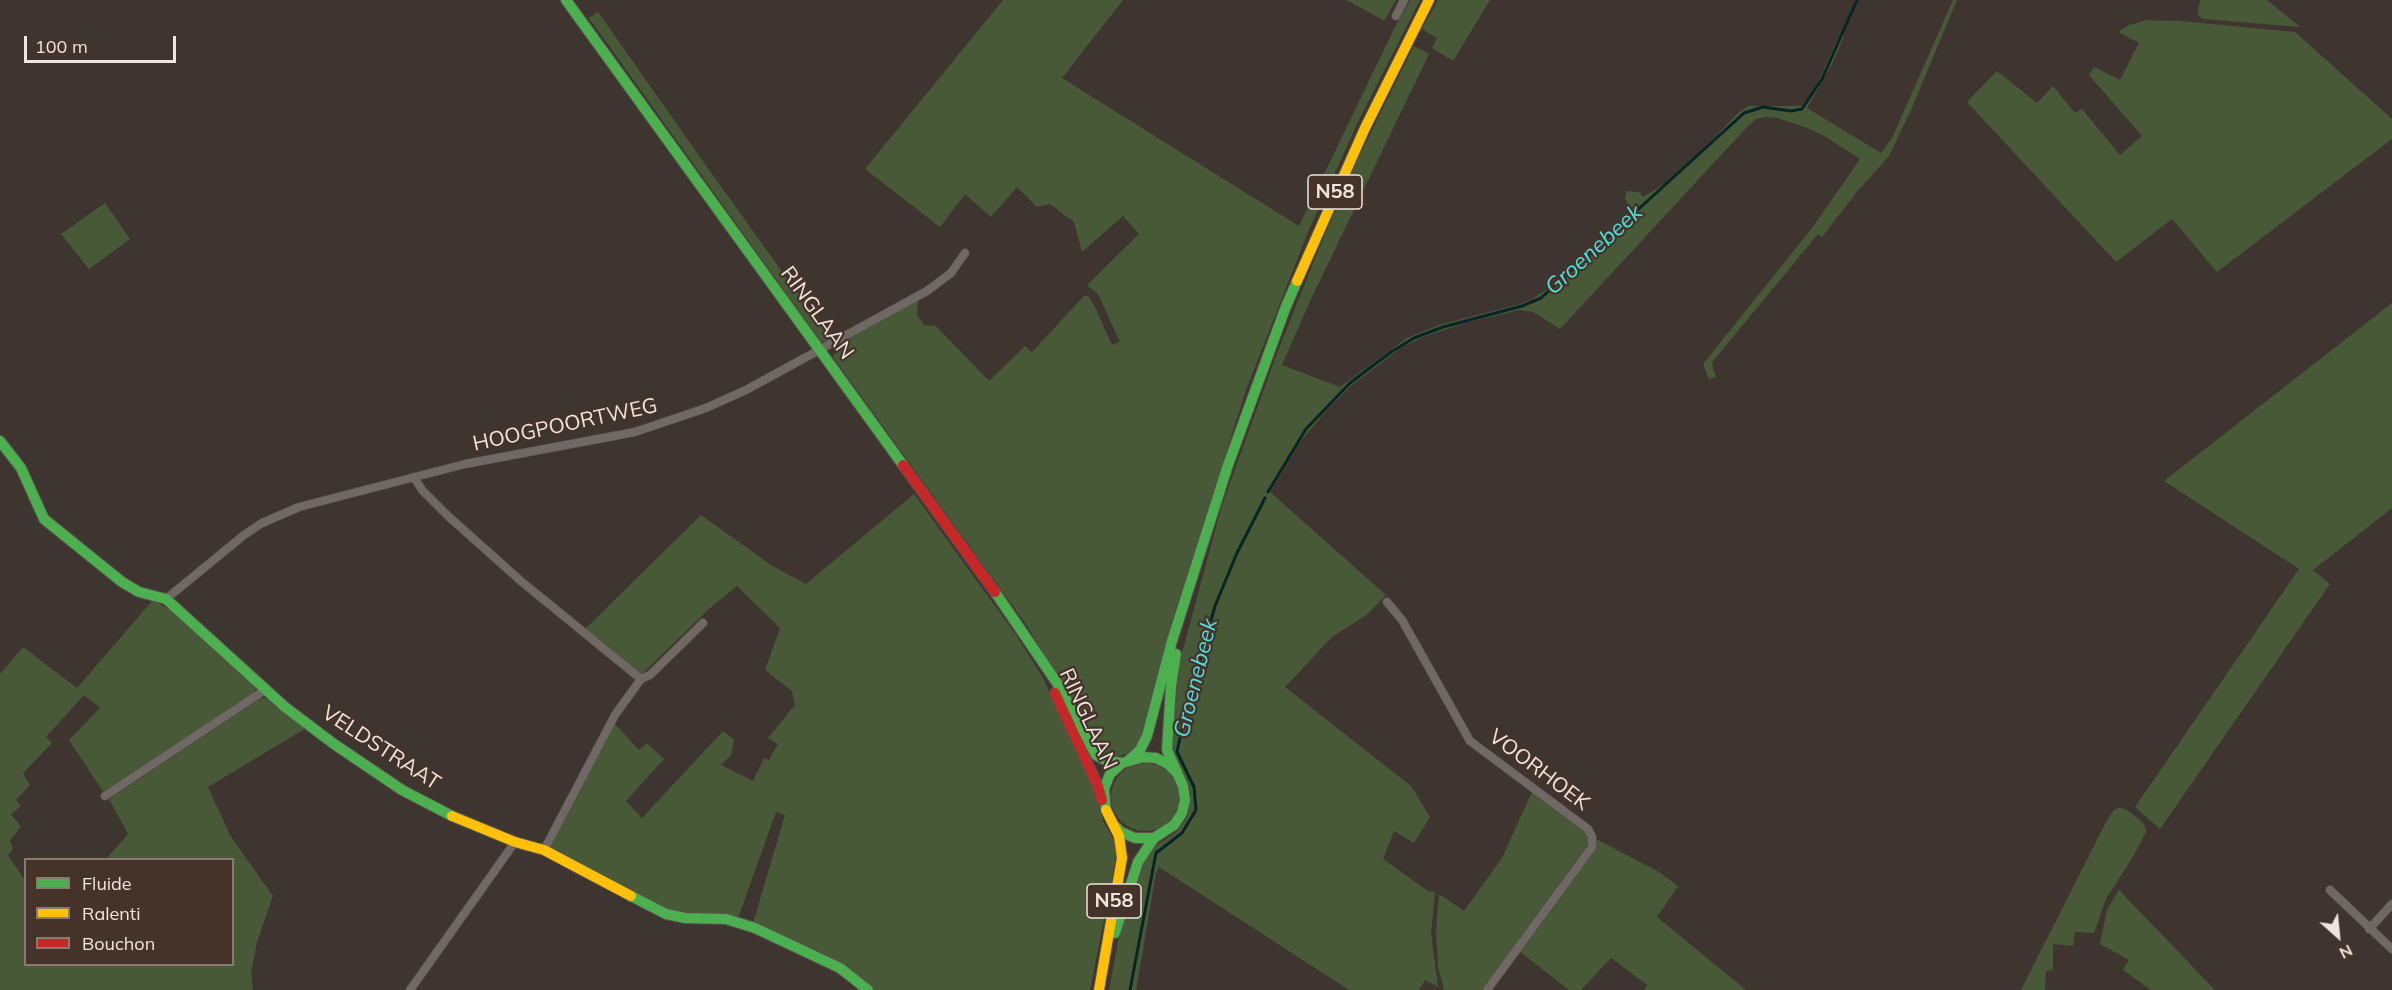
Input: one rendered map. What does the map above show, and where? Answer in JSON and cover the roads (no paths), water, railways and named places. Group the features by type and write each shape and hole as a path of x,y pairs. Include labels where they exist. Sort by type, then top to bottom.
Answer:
{"main road":[{"name":"RINGLAAN","path":"566,0 1035,649 1057,683 1096,755 1107,761 1126,761"},
{"name":"N58","path":"1126,761 1140,750 1147,736 1172,641 1228,465 1285,309 1365,128 1429,0"},
{"name":"VELDSTRAAT","path":"0,441 21,468 44,519 122,582 139,592 166,599 266,690 334,744 402,790 450,815 515,842 544,850 666,914 685,918 726,919 755,928 833,964 855,978 868,990"},
{"name":"N58","path":"1177,773 1168,754 1168,718 1182,615"},
{"name":"RINGLAAN","path":"1035,649 1098,786 1104,806"},
{"path":"1143,757 1156,758 1177,773 1183,786 1185,800 1182,813 1174,825 1155,838 1135,838 1121,832 1111,822 1104,806 1104,789 1110,774 1126,761 1143,757"},
{"name":"N58","path":"1100,986 1122,858 1121,842 1111,822"},
{"name":"N58","path":"1100,986 1138,862 1155,838"}],"street":[{"path":"1396,16 1404,0"},
{"name":"HOOGPOORTWEG","path":"166,599 226,548 262,523 310,503 465,464 624,434 667,423 706,408 746,390 927,291 951,273 965,253"},
{"path":"414,477 422,490 448,516 522,582 641,679"},
{"name":"VOORHOEK","path":"1387,602 1402,620 1470,741 1588,829 1592,837 1592,847 1486,990"},
{"path":"544,850 615,715 641,679 650,675 703,623"},
{"path":"105,796 266,690"},
{"path":"410,990 515,842"},
{"path":"2330,890 2392,949"},
{"path":"2369,929 2392,904"}],"waterway":[{"name":"Groenebeek","path":"1268,492 1306,429 1350,383 1391,352 1414,338 1443,327 1522,306 1541,298 1744,113 1763,107 1791,111 1802,109 1822,79 1857,0"},
{"name":"Groenebeek","path":"1130,990 1156,853 1182,833 1196,810 1194,787 1177,752 1185,714 1215,606 1237,553 1265,498"}]}
